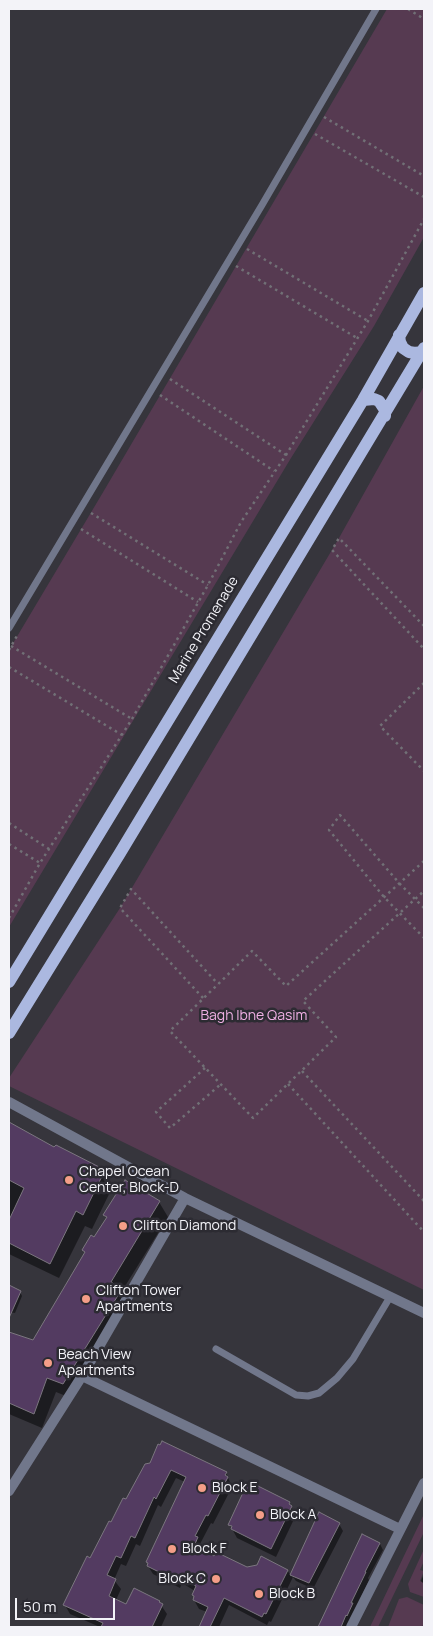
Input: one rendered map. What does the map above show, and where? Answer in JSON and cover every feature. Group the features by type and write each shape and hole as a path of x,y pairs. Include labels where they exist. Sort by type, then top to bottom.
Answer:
{"main road":[{"name":"Marine Promenade","path":"9,982 363,400 424,293"},
{"path":"399,335 400,342 409,352 415,353 423,350"},
{"path":"9,1033 126,845 423,350"},
{"path":"363,400 368,398 379,401 385,410 385,416"}],"street":[{"path":"9,1102 185,1198 424,1314"},
{"path":"9,1491 82,1376 185,1198"},
{"path":"82,1376 400,1529"},
{"path":"351,1627 424,1483"}],"lane":[{"path":"9,628 262,206 376,9"},
{"path":"216,1349 296,1395 308,1396 319,1393 337,1378 353,1359 390,1297"}],"path":[{"path":"408,9 424,19"},
{"path":"324,117 424,176"},
{"path":"314,134 424,197"},
{"path":"9,918 40,863 132,719 208,585 241,522 286,455 358,338 424,219"},
{"path":"246,249 368,321"},
{"path":"236,266 358,338"},
{"path":"170,379 286,455"},
{"path":"160,395 274,471"},
{"path":"91,513 208,585"},
{"path":"82,528 198,602"},
{"path":"424,626 339,538 332,550 424,648"},
{"path":"11,646 132,719"},
{"path":"9,667 122,734"},
{"path":"424,683 380,726 424,771"},
{"path":"424,908 400,884 340,815 330,830 384,897 424,938"},
{"path":"9,823 48,849"},
{"path":"9,844 40,863"},
{"path":"424,862 286,986 252,951 170,1031 253,1118 336,1037 304,1001 424,891"},
{"path":"203,998 120,908 131,889 218,984"},
{"path":"206,1068 156,1112 170,1128 221,1084"},
{"path":"302,1071 424,1201"},
{"path":"288,1084 424,1232"}],"green space":[{"path":"387,9 424,9 424,237 374,326 291,458 9,927 9,650"},
{"name":"Bagh Ibne Qasim","path":"424,386 424,1290 9,1086 9,1078 120,908 339,538"},
{"path":"424,1514 424,1532 378,1627 370,1627"},
{"path":"424,1549 424,1561 420,1570 424,1571 420,1581 424,1583 424,1597 410,1592 408,1584"},
{"path":"407,1597 424,1605 424,1625 420,1627 388,1627 399,1599"}],"building":[{"path":"9,1122 54,1147 56,1145 105,1170 83,1215 76,1211 50,1264 9,1243 9,1220 24,1188 9,1180"},
{"path":"125,1180 160,1201 111,1282 122,1289 63,1384 47,1378 34,1414 9,1403 9,1332 33,1340 85,1252 82,1250 91,1235 94,1237 107,1217 103,1215"},
{"path":"9,1285 21,1291 9,1318"},
{"path":"162,1441 227,1472 225,1475 228,1477 208,1516 206,1515 195,1536 198,1537 195,1544 214,1556 216,1552 247,1567 257,1565 261,1556 288,1570 266,1614 264,1613 262,1617 224,1598 210,1627 199,1627 208,1607 193,1600 194,1596 192,1595 196,1586 177,1575 175,1580 147,1566 148,1563 146,1562 186,1477 171,1470 156,1499 154,1497 135,1538 131,1536 121,1558 116,1556 107,1575 116,1579 109,1596 126,1604 134,1588 163,1604 152,1627 101,1627 103,1623 63,1605 87,1556 90,1558 123,1498 126,1499 145,1464 150,1463 158,1444 160,1445"},
{"name":"Block A","path":"252,1483 290,1502 289,1504 292,1506 271,1549 231,1529 232,1526 228,1525 247,1484 250,1486"},
{"path":"319,1512 340,1523 309,1583 290,1575"},
{"path":"362,1534 380,1543 365,1572 347,1616 341,1627 318,1627"}],"place":[{"name":"Chapel Ocean Center, Block-D","path":"69,1180"},
{"name":"Clifton Diamond","path":"123,1226"},
{"name":"Clifton Tower Apartments","path":"86,1299"},
{"name":"Beach View Apartments","path":"48,1363"},
{"name":"Block E","path":"202,1488"},
{"name":"Block A","path":"260,1515"},
{"name":"Block F","path":"172,1549"},
{"name":"Block C","path":"216,1579"},
{"name":"Block B","path":"259,1594"}]}
